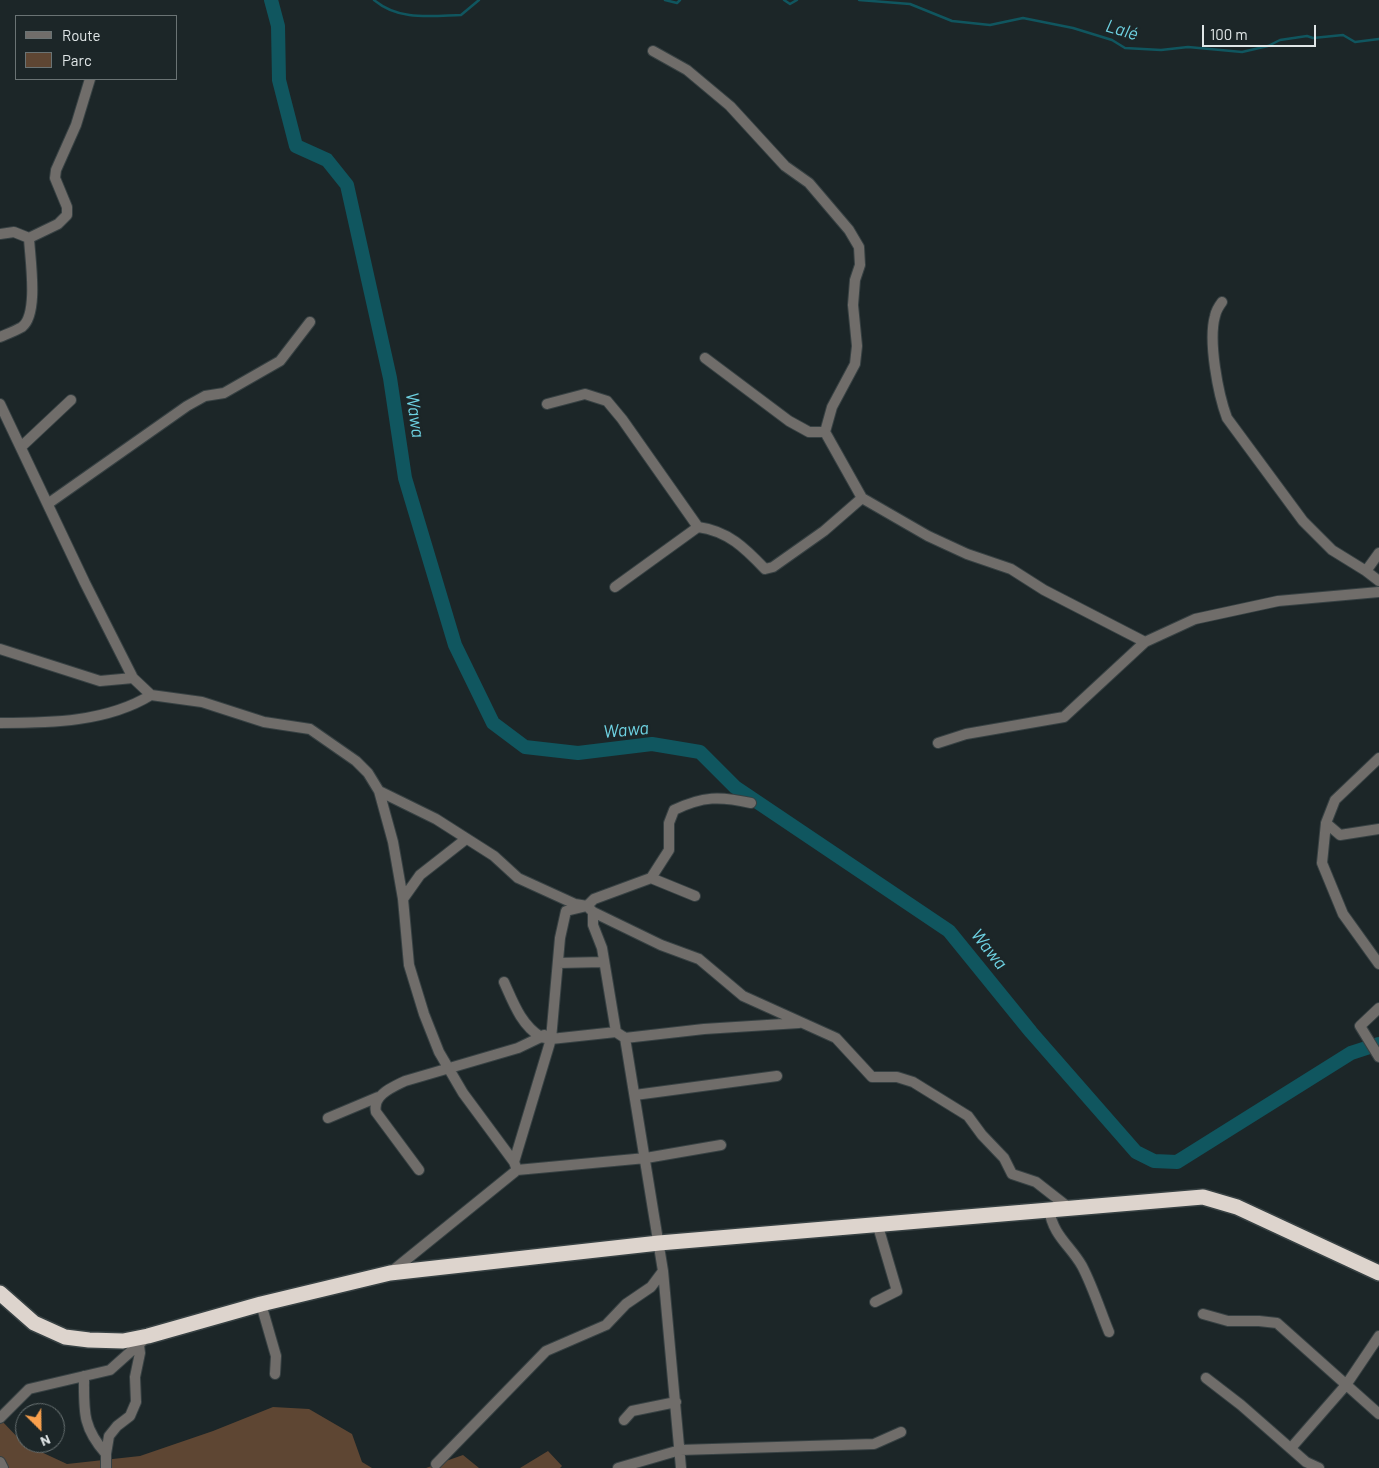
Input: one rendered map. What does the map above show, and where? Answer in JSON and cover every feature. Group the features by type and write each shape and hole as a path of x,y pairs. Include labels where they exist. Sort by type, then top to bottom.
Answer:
{"highway":[{"path":"0,1293 34,1323 65,1337 89,1340 143,1340 261,1304 390,1273 658,1243 1202,1197 1237,1207 1379,1273"}],"street":[{"path":"653,51 687,70 730,106 785,166 809,183 849,230 859,247 860,265 853,305 858,346 856,364 832,407 825,432 862,498 936,540 967,554 1011,569 1044,590 1145,642"},
{"path":"0,234 14,232 29,238 58,224 67,215 67,207 55,178 56,170 76,125 90,80"},
{"path":"0,338 22,326 28,318 33,293 29,238"},
{"path":"1222,302 1215,316 1213,342 1222,404 1227,418 1303,521 1332,550 1379,581"},
{"path":"49,503 187,406 205,396 224,393 280,361 310,322"},
{"path":"705,358 789,421 809,432 825,432"},
{"path":"547,404 585,394 607,401 622,419 698,528 726,534 743,546 765,568 773,567 824,531 862,498"},
{"path":"21,447 71,400"},
{"path":"0,404 49,503 85,583 133,678 152,694 202,702 264,722 310,729 356,761 368,773 379,791 393,842 403,899 409,965 424,1014 439,1052 462,1093 516,1166"},
{"path":"615,587 698,528"},
{"path":"1366,571 1379,553"},
{"path":"938,743 966,734 1064,717 1145,642 1195,619 1278,600 1379,592"},
{"path":"0,649 100,680 133,678"},
{"path":"0,723 48,723 105,714 135,704 152,694"},
{"path":"1379,758 1335,800 1326,822 1322,863 1343,914 1379,964"},
{"path":"379,791 436,819 494,856 518,878 590,909 661,945 699,959 743,996 836,1038 872,1077 898,1077 913,1082 968,1116 982,1135 1004,1158 1012,1174 1036,1182 1068,1207"},
{"path":"681,1468 663,1272 646,1158 635,1095 603,962 602,948 593,925 590,909 594,899 651,878 669,850 669,822 674,810 687,804 723,797 751,803"},
{"path":"1326,822 1340,835 1379,828"},
{"path":"403,899 420,875 466,839"},
{"path":"651,878 695,896"},
{"path":"390,1273 516,1166 548,1036 566,911 590,909"},
{"path":"558,963 603,962"},
{"path":"504,982 519,1014 531,1031 548,1036 621,1035 800,1023"},
{"path":"1379,1008 1360,1025 1379,1057"},
{"path":"328,1118 378,1097 405,1081 518,1048 548,1036"},
{"path":"635,1095 777,1076"},
{"path":"378,1097 374,1107 376,1112 419,1170"},
{"path":"516,1166 646,1158 721,1145"},
{"path":"1049,1209 1051,1220 1060,1240 1081,1266 1109,1332"},
{"path":"874,1302 897,1291 877,1224"},
{"path":"436,1464 546,1351 606,1325 626,1304 651,1288 663,1272"},
{"path":"261,1304 276,1356 275,1374"},
{"path":"1203,1314 1228,1321 1277,1323 1346,1385 1366,1400 1379,1414"},
{"path":"1291,1448 1346,1385 1379,1336"},
{"path":"0,1418 30,1389 110,1370 143,1340"},
{"path":"106,1468 109,1436 117,1426 130,1416 136,1402 135,1377 143,1340"},
{"path":"84,1376 84,1410 91,1437 106,1454"},
{"path":"1206,1378 1241,1405 1306,1462 1319,1468"},
{"path":"624,1420 632,1411 676,1402"},
{"path":"618,1468 680,1450 874,1444 901,1432"},
{"path":"0,1462 3,1468"}],"green space":[{"path":"273,1407 309,1409 352,1434 362,1462 372,1468 0,1468 0,1419 15,1435 15,1453 43,1453 67,1464 140,1456 213,1431"},
{"path":"548,1451 562,1466 560,1468 520,1468"},
{"path":"463,1455 479,1468 426,1468"}],"waterway":[{"name":"Wawa","path":"271,0 278,26 279,80 296,146 327,160 347,185 390,378 405,478 455,645 493,723 525,747 578,753 652,744 700,752 735,787 949,931 1031,1032 1136,1152 1154,1161 1177,1162 1351,1053 1379,1044"},
{"name":"Lalé","path":"374,0 394,11 415,16 461,15 479,0"},
{"name":"Lalé","path":"665,0 677,3 680,0"},
{"name":"Lalé","path":"784,0 790,4 797,0"},
{"name":"Lalé","path":"859,0 910,4 952,21 990,25 1023,18 1073,28 1112,40 1125,48 1161,50 1188,47 1242,52 1268,46 1280,40 1307,36 1313,38 1343,35 1355,42 1379,39"}]}
